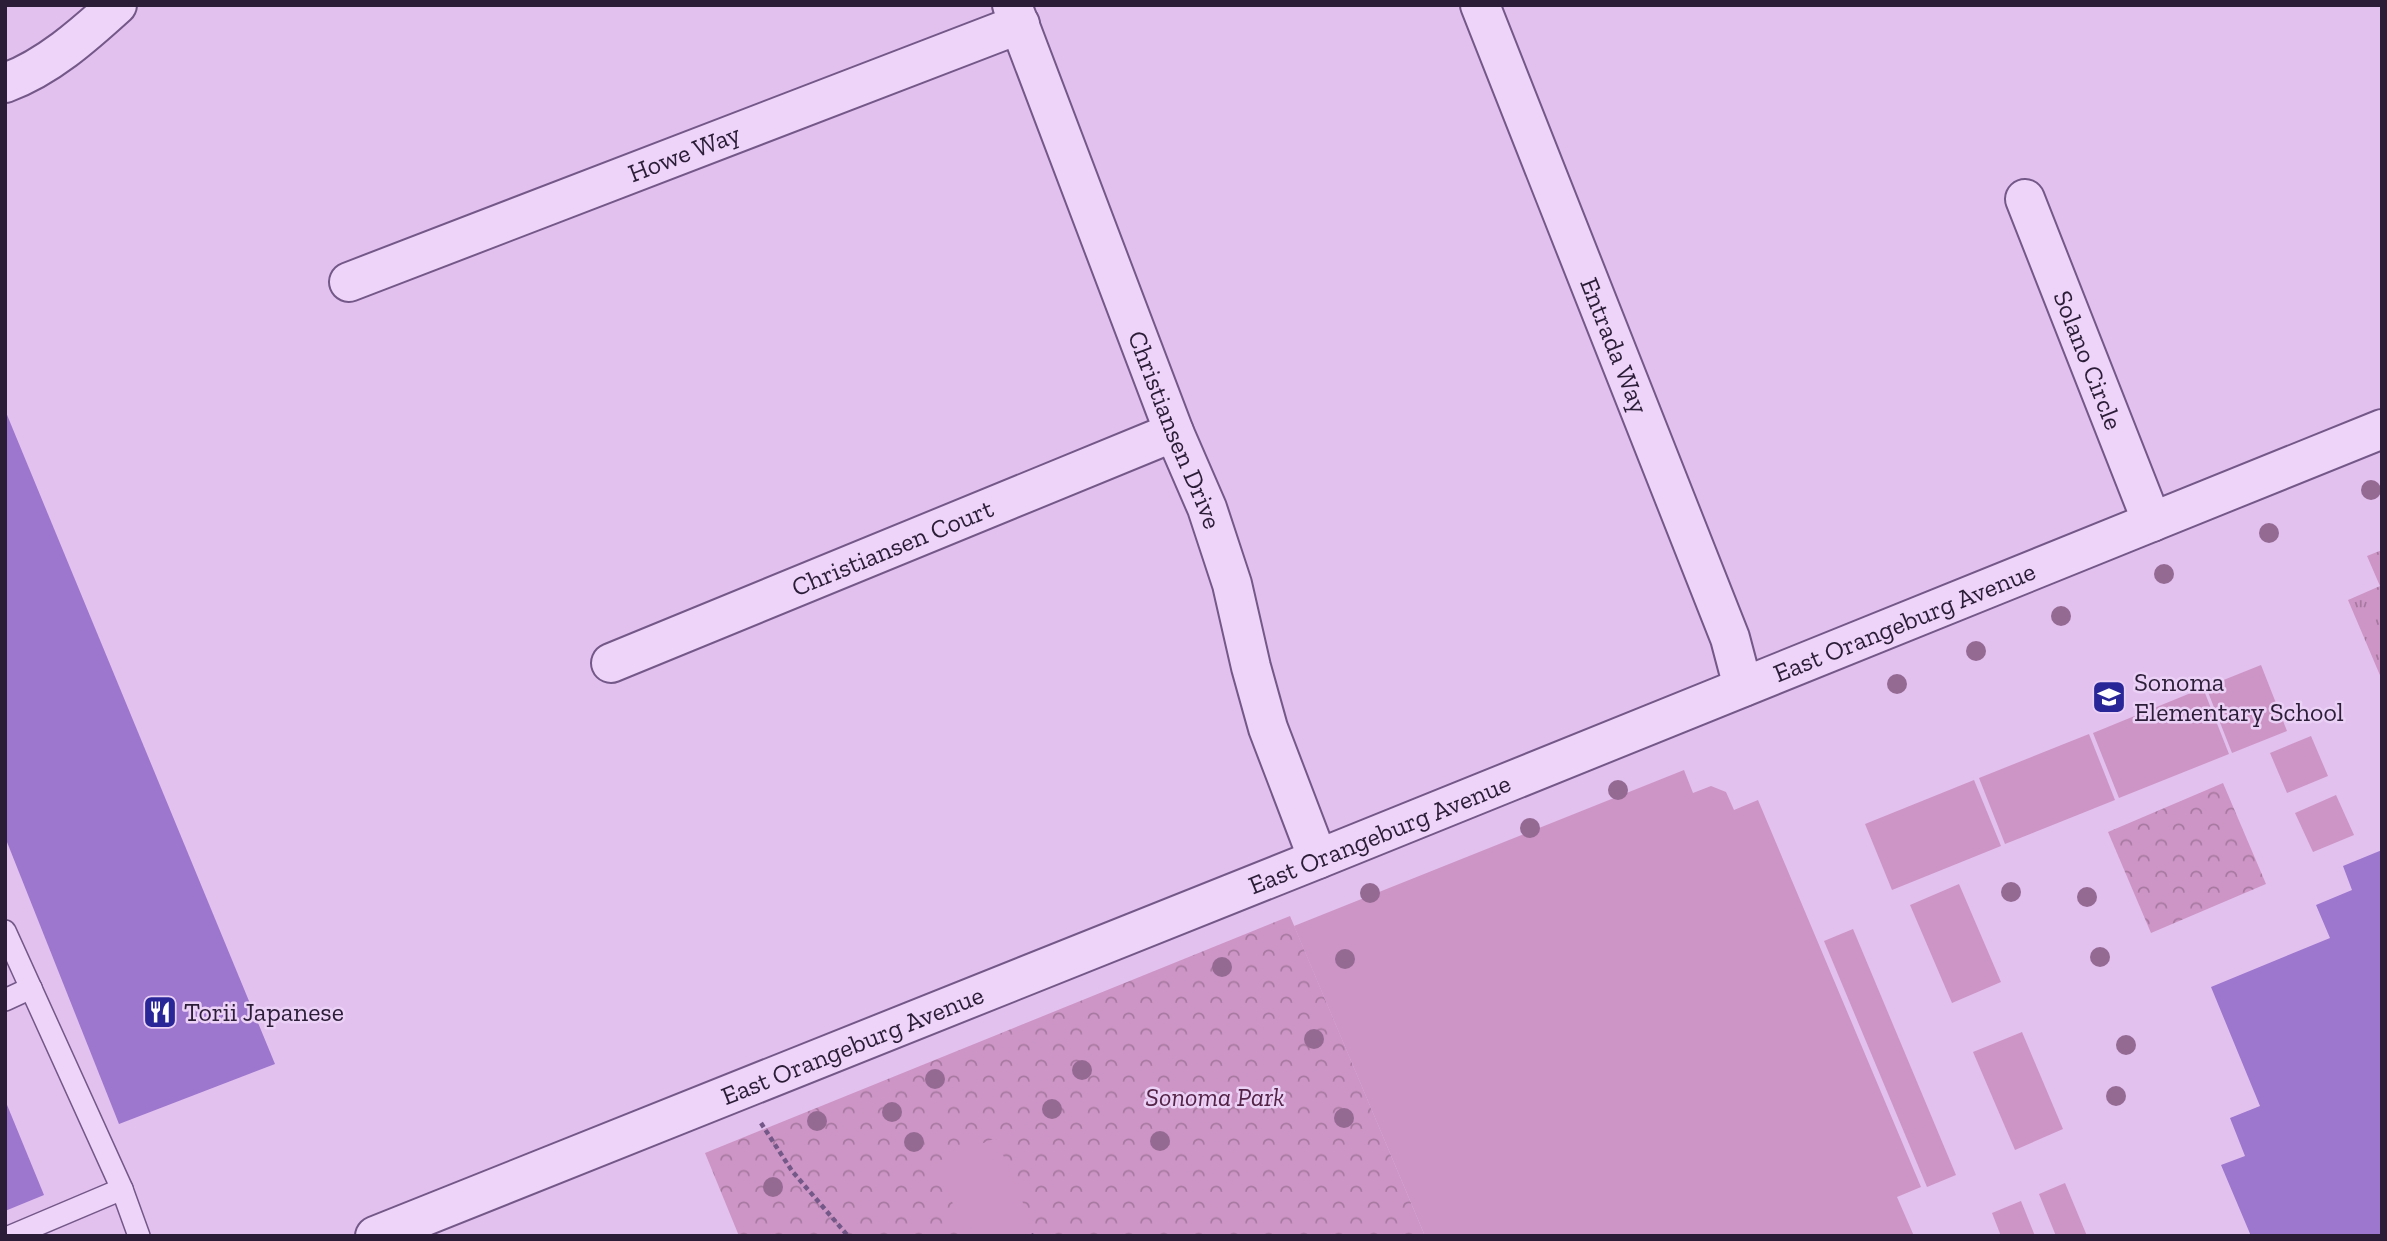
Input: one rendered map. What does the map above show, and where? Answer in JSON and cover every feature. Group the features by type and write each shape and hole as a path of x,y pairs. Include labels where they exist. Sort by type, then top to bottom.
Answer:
{"street":[{"path":"5,83 22,77 85,34 117,5"},
{"name":"Entrada Way","path":"1480,5 1730,638 1742,687"},
{"name":"Howe Way","path":"349,282 1016,14"},
{"name":"Christiansen Drive","path":"1016,14 1174,432 1207,508 1233,584 1251,667 1268,728 1318,859"},
{"name":"Solano Circle","path":"2025,199 2152,522"},
{"name":"East Orangeburg Avenue","path":"375,1236 2382,429"},
{"name":"Christiansen Court","path":"611,663 1174,432"}],"lane":[{"path":"5,932 122,1189 139,1236"},
{"path":"5,1000 31,988"},
{"path":"11,1236 122,1189"}],"path":[{"path":"747,1088 762,1124 792,1171 848,1236"}],"green space":[{"path":"2382,550 2382,680 2348,600 2380,586 2367,556"},
{"path":"2261,665 2287,731 2232,753 2206,687"},
{"path":"2203,688 2229,754 2119,798 2093,733"},
{"path":"2089,734 2115,800 2005,844 1979,778"},
{"path":"2311,736 2328,776 2287,793 2270,753"},
{"path":"1684,770 1693,793 1711,786 1726,792 1734,810 1758,800 1921,1187 1897,1197 1914,1236 1425,1236 1294,926"},
{"path":"1974,780 2001,846 1892,890 1865,824"},
{"path":"2223,783 2266,884 2151,933 2108,832"},
{"path":"2336,795 2354,835 2313,852 2295,813"},
{"path":"1959,884 2001,982 1952,1003 1910,905"},
{"name":"Sonoma Park","path":"1290,916 1425,1236 739,1236 705,1153"},
{"path":"1853,929 1956,1175 1927,1187 1824,941"},
{"path":"2022,1032 2063,1129 2015,1150 1973,1052"},
{"path":"996,1138 1035,1232 1026,1236 966,1236 936,1162"},
{"path":"2065,1183 2087,1236 2056,1236 2039,1194"},
{"path":"2021,1201 2035,1236 2001,1236 1992,1213"}],"building":[{"path":"5,410 275,1064 119,1124 5,837"},
{"path":"2382,850 2382,1236 2251,1236 2221,1165 2245,1156 2230,1118 2260,1106 2211,987 2330,938 2316,905 2352,890 2343,866"},
{"path":"5,1100 44,1195 5,1211"}],"place":[{"name":"Sonoma Elementary School","path":"2109,697"},
{"name":"Torii Japanese","path":"160,1012"}]}
